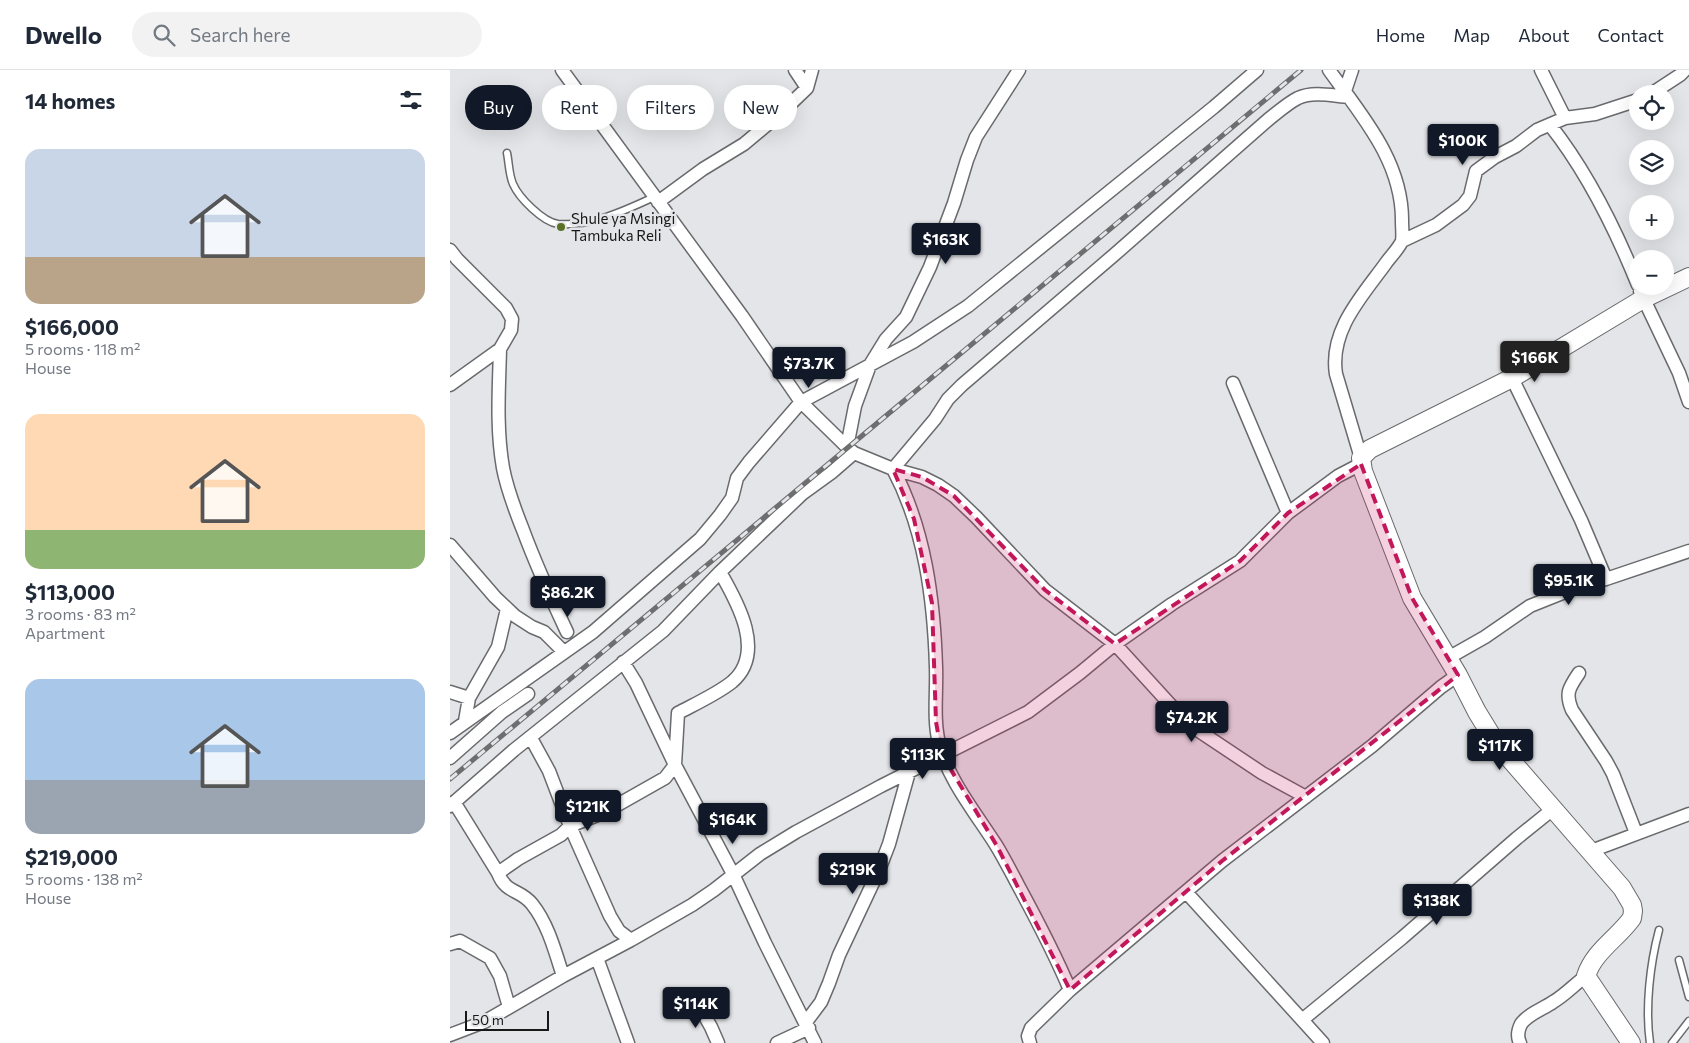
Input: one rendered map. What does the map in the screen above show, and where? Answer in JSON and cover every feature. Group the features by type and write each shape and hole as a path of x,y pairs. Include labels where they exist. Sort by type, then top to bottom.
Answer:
{"street":[{"path":"562,70 742,316 801,402 850,450 892,469 922,477 954,496 1045,590 1115,644 1187,723 1262,773 1306,796"},
{"path":"795,70 806,88"},
{"path":"656,199 744,144 786,109 806,88 812,70"},
{"path":"563,976 550,938 537,910 530,901 504,885 452,804 663,631 720,572 802,494 832,473 850,450 855,406 870,365 886,339 906,317 930,267 976,137 1019,70"},
{"path":"450,733 593,632 700,539 732,498 737,478 801,402 913,342 968,306 1257,70"},
{"path":"1329,70 1384,148 1395,178 1402,207 1402,241"},
{"path":"1347,94 1352,70"},
{"path":"1541,70 1565,118"},
{"path":"1663,85 1681,72"},
{"path":"892,469 962,385 1114,255 1268,119 1296,99 1306,95 1347,94"},
{"path":"1520,1043 1518,1032 1522,1024 1532,1014 1554,1002 1586,976 1591,963 1628,923 1633,911 1629,897 1622,888 1496,743 1412,598 1392,551 1361,461 1336,374 1334,363 1336,344 1342,328 1358,302 1402,241 1436,225 1464,205 1470,196 1476,171 1481,166 1495,156 1516,146 1537,130 1565,118 1595,114 1629,103"},
{"path":"1550,125 1575,158 1594,188 1629,266"},
{"path":"450,250 506,308 512,319 511,330 500,349 450,385"},
{"path":"1674,281 1689,277"},
{"path":"450,1035 484,1022 692,905 760,854 796,832 1028,712 1115,644 1172,604 1240,561 1288,513 1361,461 1370,450 1512,378 1633,295"},
{"path":"1642,295 1679,373 1689,402"},
{"path":"500,349 498,410 503,468 510,496 530,550 544,585 567,632"},
{"path":"1512,378 1581,520 1606,579"},
{"path":"1233,382 1288,513"},
{"path":"892,469 904,491 914,519 932,603 936,669 936,722 938,742 942,755 971,807 997,846 1042,930 1070,990"},
{"path":"450,545 508,609 532,628 544,632 593,632"},
{"path":"1448,658 1485,637 1530,606 1580,586 1689,552"},
{"path":"498,873 518,859 561,835 570,826 605,812 654,786 665,778 675,765 678,713 732,682 743,669 749,648 747,634 733,594 720,572"},
{"path":"465,721 469,698 498,647 508,609"},
{"path":"544,632 564,652"},
{"path":"623,662 636,683 675,765 733,874 765,943 808,1025 815,1043"},
{"path":"1579,673 1569,688 1569,702 1572,710 1614,774 1636,833"},
{"path":"1030,1043 1028,1036 1031,1028 1070,990 1222,861 1372,746 1441,687 1458,675"},
{"path":"450,692 469,698"},
{"path":"450,758 502,712 528,694"},
{"path":"531,738 549,771 570,826 610,916 619,931 631,940"},
{"path":"777,1043 808,1025 821,1002 830,983 838,955 879,870 889,844 909,772"},
{"path":"1302,1020 1402,938 1553,809"},
{"path":"1591,851 1689,814"},
{"path":"1186,892 1321,1042"},
{"path":"450,944 460,941 490,958 500,976 509,1007"},
{"path":"597,958 628,1043"},
{"path":"1586,976 1631,1043"},
{"path":"698,1004 718,1043"}],"lane":[{"path":"507,153 513,183 524,201 537,213 557,224 584,222 616,215 656,199"},
{"path":"1650,1043 1648,1031 1650,989 1654,950 1659,930"},
{"path":"1679,960 1689,997"},
{"path":"1672,1043 1689,1021"}],"highlighted area":[{"path":"1361,464 1412,598 1458,675 1222,861 1070,990 997,846 942,755 936,722 932,603 914,519 893,469 922,477 954,496 1045,590 1115,644 1240,561 1288,513"}],"railway":[{"path":"450,779 1301,70"}],"place":[{"name":"Shule ya Msingi Tambuka Reli","path":"561,227"}]}
